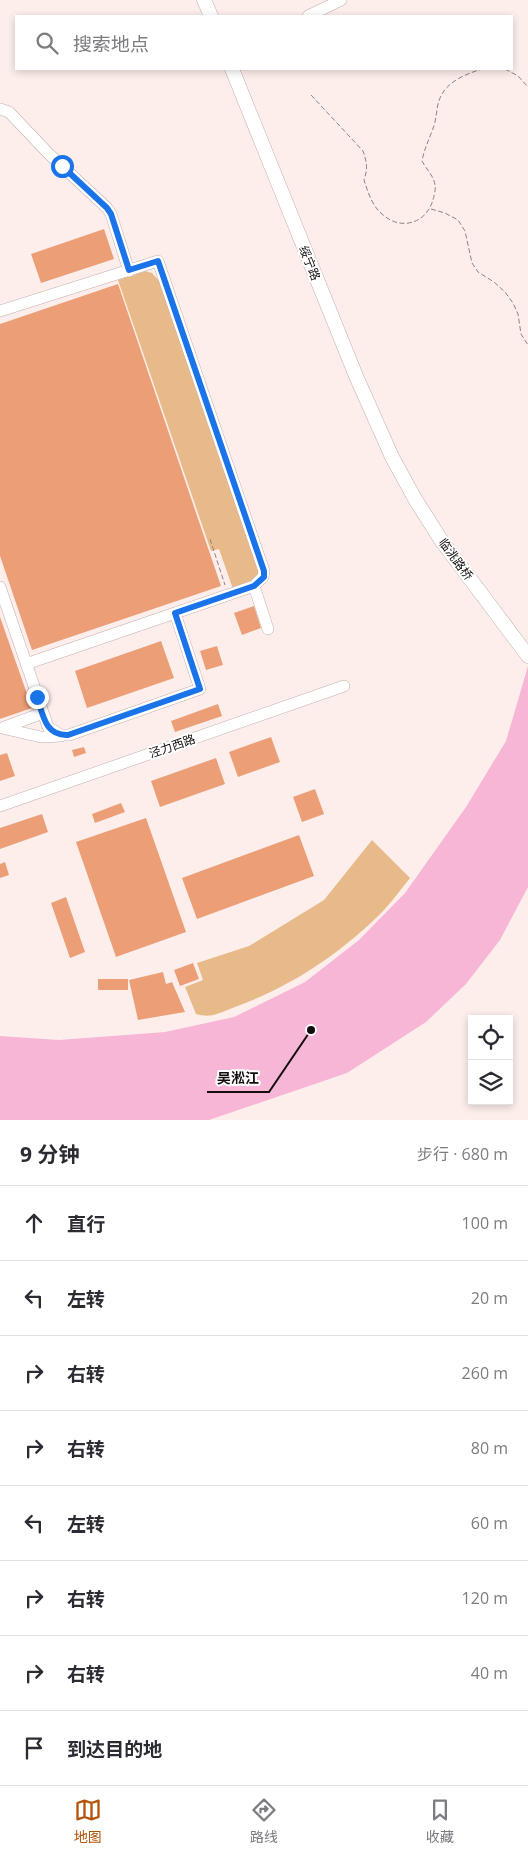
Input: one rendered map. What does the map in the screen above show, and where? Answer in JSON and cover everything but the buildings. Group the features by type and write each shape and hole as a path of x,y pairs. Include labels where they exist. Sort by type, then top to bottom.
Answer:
{"main road":[{"path":"204,0 210,15"},
{"path":"214,0 220,15"},
{"name":"绥宁路","path":"232,70 356,376 396,455"},
{"name":"绥宁路","path":"241,70 396,455"},
{"name":"临洮路桥","path":"396,455 449,535 528,641"},
{"name":"临洮路桥","path":"396,455 415,499 441,540 528,656"}],"street":[{"path":"310,15 341,0"},
{"path":"0,109 9,112 49,154 107,208 111,214 129,270"},
{"path":"0,311 158,261 264,571 264,577 254,586 26,664"},
{"path":"254,586 268,629"},
{"path":"0,587 48,727 60,736 68,735 200,689 175,613"},
{"name":"泾力西路","path":"0,806 344,686"},
{"path":"1,728 43,713"},
{"path":"1,728 41,737 68,735"}],"path":[{"path":"311,94 363,151 367,172 364,180 372,202 381,214 391,221 414,223 423,218 430,209 435,186 422,161 442,93 446,87 458,79 480,70"},
{"path":"507,70 518,76 528,87"},
{"path":"430,209 445,213 458,220 465,231 472,263 478,272 505,292 518,314 520,334 528,345"},
{"path":"210,539 229,595"}],"shaded area":[{"path":"145,271 152,273 160,282 260,571 254,582 233,589 219,549 211,551 118,280"},
{"path":"528,666 528,887 500,940 466,984 426,1022 347,1073 209,1120 0,1120 0,1036 59,1040 165,1032 234,1017 305,982 359,940 405,893 466,807 506,741"},
{"path":"372,840 410,878 384,910 334,954 296,979 256,999 220,1013 206,1016 196,1014 185,987 203,980 197,963 249,946 324,900"}],"place":[{"name":"吴淞江","path":"311,1030"}],"route":[{"path":"37,697 48,727 60,736 68,735 200,689 175,613 254,586 264,577 264,571 158,261 129,270 111,214 62,166"}]}
